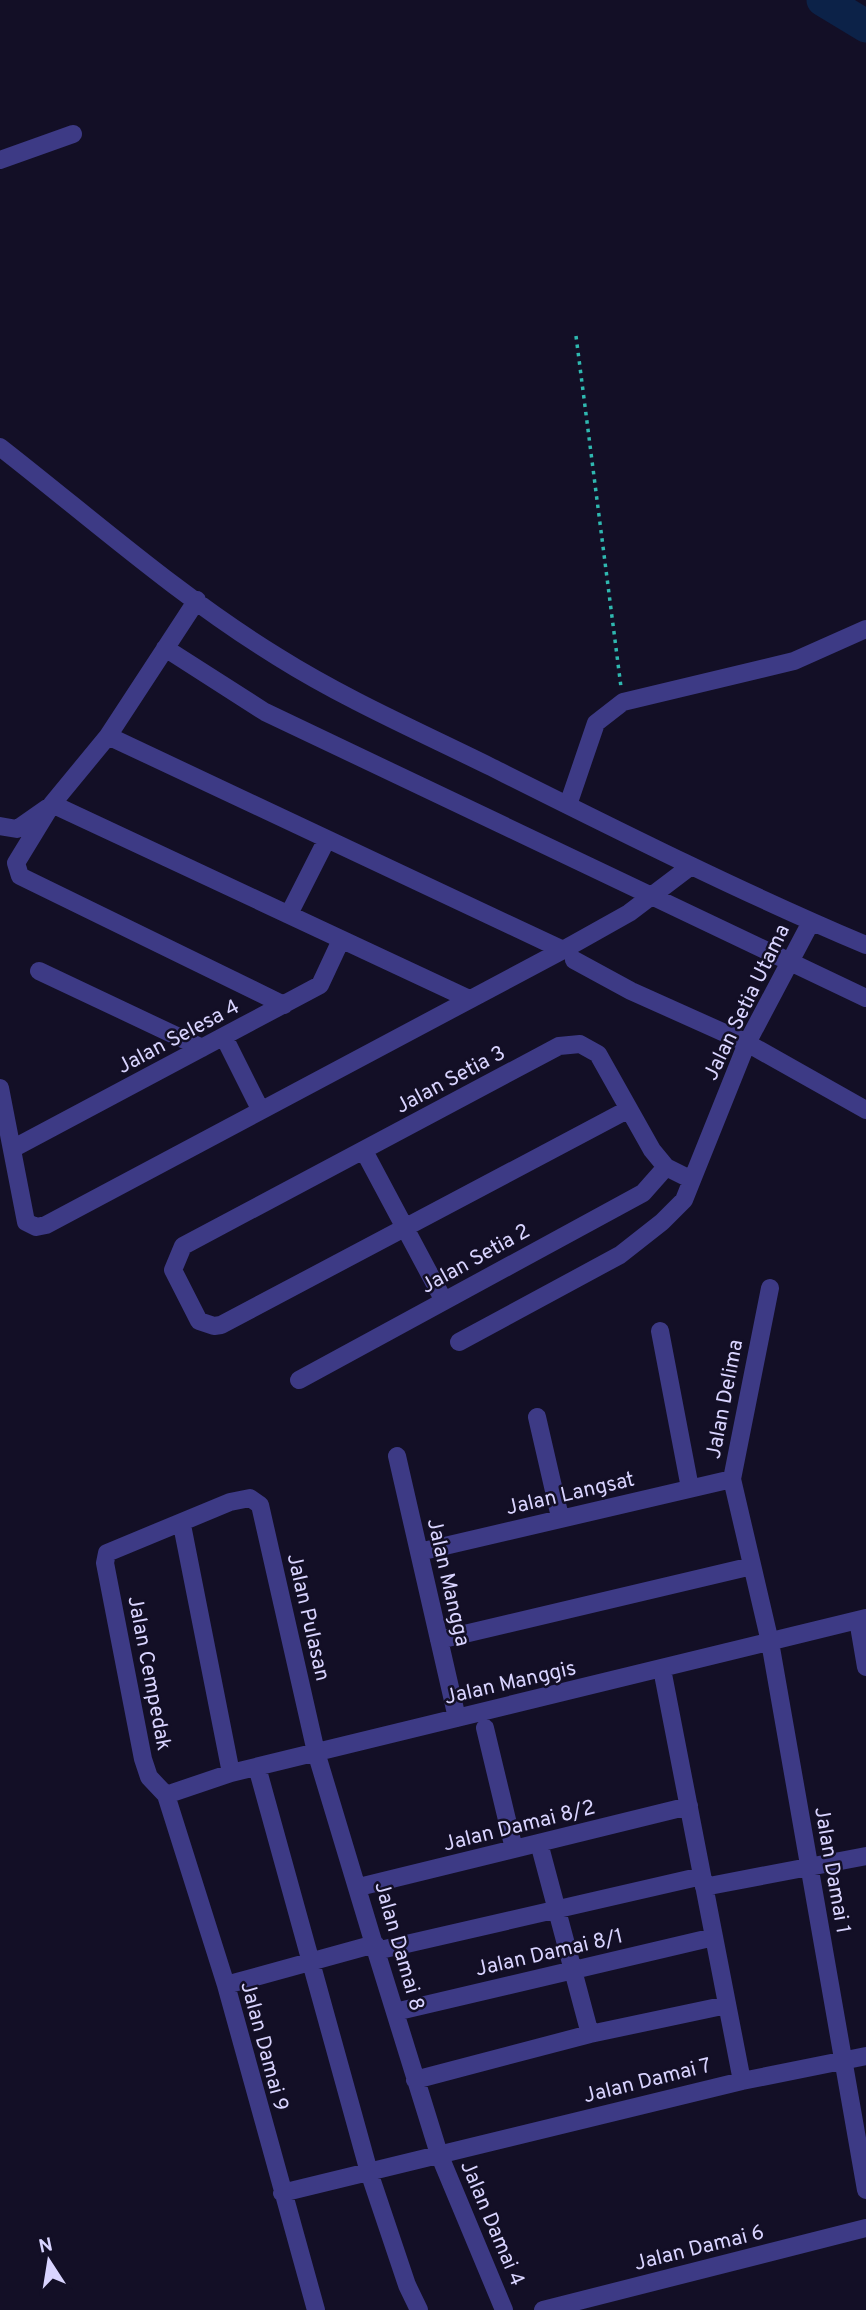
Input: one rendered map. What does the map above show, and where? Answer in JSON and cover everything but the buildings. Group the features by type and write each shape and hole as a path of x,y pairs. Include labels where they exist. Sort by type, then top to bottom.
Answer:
{"street":[{"path":"0,160 74,134"},
{"path":"0,447 197,600 277,657 340,693 568,806 811,922 866,945"},
{"path":"197,600 108,736 52,804 16,863 20,876 284,1005"},
{"path":"568,806 596,723 623,702 794,661 866,629"},
{"path":"165,648 265,712 866,998"},
{"path":"108,736 569,955 652,1001 747,1043 866,1110"},
{"path":"0,827 17,829 52,804"},
{"path":"52,804 469,999"},
{"path":"289,914 327,839"},
{"path":"0,1088 26,1222 36,1227 469,999 569,955 691,866"},
{"name":"Jalan Setia Utama","path":"459,1342 621,1255 684,1200 747,1043 811,922"},
{"name":"Jalan Selesa 4","path":"12,1149 320,985 341,940"},
{"path":"39,971 202,1048"},
{"path":"224,1037 260,1109"},
{"name":"Jalan Setia 3","path":"404,1228 214,1326 199,1321 173,1270 183,1246 559,1046 580,1044 598,1054 666,1167"},
{"path":"404,1228 629,1109"},
{"path":"364,1151 444,1301"},
{"path":"666,1167 692,1180"},
{"name":"Jalan Setia 2","path":"299,1380 643,1193 666,1167"},
{"name":"Jalan Delima","path":"770,1288 732,1479 770,1642"},
{"path":"660,1331 690,1488"},
{"path":"537,1417 560,1517"},
{"name":"Jalan Mangga","path":"397,1456 457,1718"},
{"name":"Jalan Langsat","path":"419,1552 732,1479"},
{"name":"Jalan Pulasan","path":"181,1525 230,1502 250,1498 260,1505 316,1752"},
{"path":"181,1525 231,1773"},
{"name":"Jalan Cempedak","path":"166,1795 149,1777 143,1759 105,1563 107,1553 181,1525"},
{"path":"439,1640 752,1566"},
{"path":"862,1619 866,1667"},
{"name":"Jalan Manggis","path":"166,1795 231,1773 862,1619"},
{"name":"Jalan Damai 1","path":"770,1642 866,2190"},
{"path":"662,1669 742,2081"},
{"path":"485,1728 514,1849"},
{"name":"Jalan Damai 8","path":"316,1752 439,2154"},
{"path":"257,1767 308,1961 369,2172 407,2284 419,2310"},
{"name":"Jalan Damai 9","path":"166,1795 226,1984 316,2310"},
{"name":"Jalan Damai 8/2","path":"359,1887 689,1806"},
{"path":"539,1843 590,2034"},
{"path":"226,1984 308,1961 557,1909 703,1881 866,1856"},
{"name":"Jalan Damai 8/1","path":"395,2012 714,1937"},
{"path":"415,2080 590,2034 727,2006"},
{"name":"Jalan Damai 7","path":"282,2193 742,2081 866,2056"},
{"name":"Jalan Damai 4","path":"439,2154 504,2310"},
{"name":"Jalan Damai 6","path":"543,2310 866,2228"}],"path":[{"path":"576,336 623,702"}],"waterway":[{"path":"823,0 866,26"}]}
